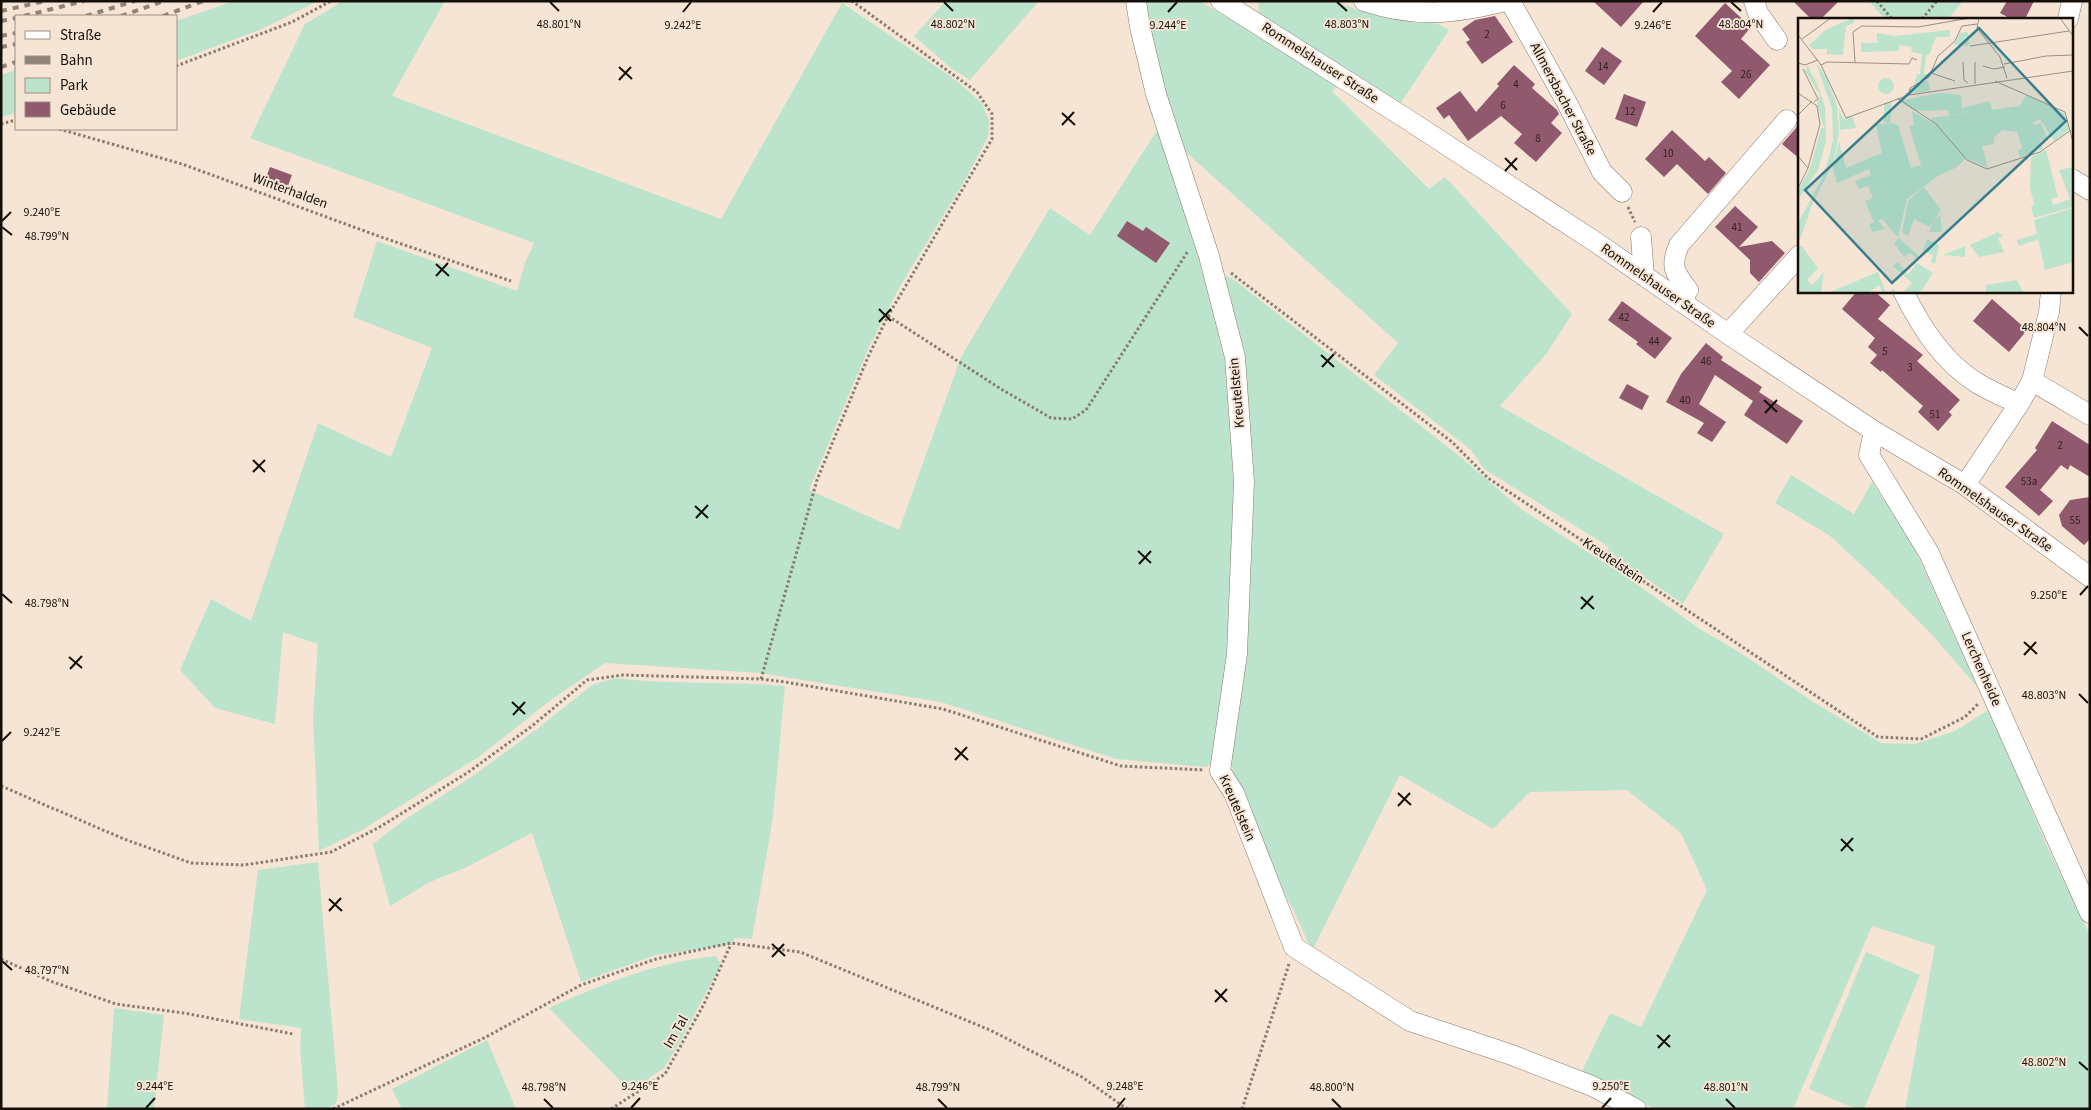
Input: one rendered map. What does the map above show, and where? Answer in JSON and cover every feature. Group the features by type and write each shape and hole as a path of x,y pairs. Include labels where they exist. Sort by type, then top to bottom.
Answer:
{"street":[{"name":"Kreutelstein","path":"1136,1 1140,28 1156,94 1209,256 1235,357 1244,482 1237,654 1220,771 1234,793 1294,947"},
{"path":"1364,1 1390,10 1438,14 1471,10 1505,1"},
{"name":"Allmersbacher Straße","path":"1510,1 1566,101 1602,172 1622,192"},
{"path":"1754,1 1758,13 1777,40"},
{"path":"2068,18 2072,1"},
{"name":"Rommelshauser Straße","path":"1234,4 1874,431 1965,485 2090,577"},
{"path":"1681,302 1688,290 1676,274 1673,260 1679,244 1787,120"},
{"path":"2074,180 2090,190"},
{"path":"1641,237 1644,276"},
{"path":"1728,334 1798,257"},
{"path":"1904,292 1918,319 1940,351 1976,382 2019,404"},
{"path":"1965,485 2019,404 2032,381 2049,312 2052,292"},
{"path":"2032,381 2090,415"},
{"name":"Lerchenheide","path":"1874,431 1869,455 1929,553 2090,913"},
{"path":"1294,947 1410,1021 1509,1054 1582,1082 1636,1109"}],"path":[{"path":"178,65 292,22 331,1"},
{"path":"761,679 817,480 868,357 888,316 992,139 992,114 977,92 852,1"},
{"path":"1877,1 1891,18"},
{"path":"1923,18 1937,1"},
{"path":"1,124 15,120"},
{"name":"Winterhalden","path":"63,130 182,164 381,237 511,281"},
{"path":"1622,192 1641,237"},
{"path":"888,316 1001,389 1051,418 1072,419 1086,410 1201,231"},
{"name":"Kreutelstein","path":"1209,256 1452,442 1488,478 1878,737 1922,739 1965,717 1990,690"},
{"path":"1,786 124,839 191,863 244,866 332,852 378,828 468,772 532,726 587,680 623,675 761,679 943,709 1121,766 1220,771"},
{"path":"333,1109 486,1037 580,985 656,959 731,943 800,952 990,1030 1082,1077 1127,1109"},
{"name":"Im Tal","path":"611,1109 665,1074 704,1004 731,943"},
{"path":"1242,1109 1294,947"},
{"path":"1,959 50,981 116,1004 184,1013 293,1034"}],"green space":[{"path":"234,1 318,1 262,29 178,60 178,20"},
{"path":"343,1 445,1 392,96 721,219 842,3 953,78 982,103 989,120 988,137 965,180 899,288 869,347 809,490 899,530 961,357 1050,208 1090,235 1161,124 1213,281 1230,371 1239,451 1231,667 1221,757 1206,767 1116,759 941,702 759,673 605,663 551,700 480,756 362,830 319,851 313,717 318,644 283,632 275,724 215,708 180,670 211,599 251,621 318,423 391,457 432,348 353,317 377,241 517,291 525,263 534,243 250,138 305,24"},
{"path":"946,1 1039,1 970,80 952,69 914,36"},
{"path":"1142,1 1199,1 1250,30 1338,86 1332,91 1429,189 1445,177 1572,314 1547,353 1500,406 1724,534 1683,604 1607,551 1609,547 1484,469 1471,450 1374,375 1398,343 1178,145"},
{"path":"1258,1 1336,1 1357,10 1438,24 1449,30 1398,107 1259,14"},
{"path":"1869,1 1963,1 1949,18 1884,18"},
{"path":"15,70 15,113 1,117 1,75"},
{"path":"1221,274 1233,279 1463,459 1521,509 1625,576 1700,629 1881,743 1915,744 1955,731 1990,709 2046,844 2090,935 2090,1109 1905,1109 1935,946 1872,926 1793,1109 1655,1109 1582,1071 1610,1013 1641,1027 1707,890 1681,833 1627,790 1530,792 1493,829 1400,775 1312,951 1293,909 1270,869 1247,813 1227,751 1250,576"},
{"path":"1791,475 1854,514 1872,482 1913,545 1978,688 1934,637 1886,588 1829,535 1775,503"},
{"path":"615,678 657,682 785,686 773,817 752,939 735,938 731,944 722,946 656,955 581,982 532,833 467,867 430,882 390,906 373,844 407,818 470,778 537,729 592,685"},
{"path":"318,862 338,1092 336,1104 325,1109 305,1109 300,1048 301,1028 239,1019 258,870"},
{"path":"1866,952 1920,975 1864,1109 1856,1109 1809,1089"},
{"path":"716,956 721,965 664,1068 630,1091 549,1008 630,975 672,963"},
{"path":"114,1008 164,1015 154,1109 107,1109"},
{"path":"487,1040 516,1109 402,1109 392,1089"}],"building":[{"path":"1593,1 1644,1 1621,27"},
{"path":"1793,1 1839,1 1822,18 1810,18"},
{"path":"2007,1 2034,1 2026,18 2009,18 2000,13"},
{"path":"1725,3 1751,27 1741,39 1770,65 1739,99 1721,82 1732,71 1695,36"},
{"path":"1495,16 1513,42 1482,64 1466,42 1470,40 1462,29 1475,20"},
{"path":"1602,47 1622,61 1604,85 1585,71"},
{"path":"1514,65 1535,84 1532,88 1559,114 1551,123 1562,133 1536,162 1514,143 1522,134 1501,116 1468,141 1449,115 1444,119 1436,108 1460,91 1476,112 1499,86 1497,84"},
{"path":"1624,94 1646,102 1637,127 1615,119"},
{"path":"1798,123 1798,157 1782,144"},
{"path":"1672,130 1705,161 1709,157 1726,173 1708,194 1677,164 1664,177 1645,159"},
{"path":"270,167 292,175 285,194 263,186"},
{"path":"1735,206 1758,227 1739,247 1772,241 1785,253 1759,282 1750,273 1750,260 1715,227"},
{"path":"1127,221 1143,231 1146,227 1170,243 1156,263 1117,236"},
{"path":"1856,292 1875,292 1890,305 1878,319 1923,355 1917,361 1960,400 1949,412 1952,415 1938,431 1918,412 1923,406 1882,370 1881,372 1870,363 1877,355 1868,347 1875,338 1842,309"},
{"path":"1992,299 2027,330 2009,352 1973,321"},
{"path":"1622,301 1672,338 1655,359 1636,344 1638,342 1608,320"},
{"path":"1706,343 1723,357 1721,360 1762,387 1759,392 1803,421 1787,444 1744,415 1753,401 1715,375 1699,404 1726,422 1712,442 1697,433 1704,423 1666,402 1681,374"},
{"path":"1627,384 1649,396 1642,410 1619,398"},
{"path":"2052,421 2090,445 2090,477 2070,465 2068,470 2061,465 2040,490 2053,501 2039,516 2005,487 2037,450 2035,448"},
{"path":"2090,497 2090,539 2084,545 2062,526 2059,515 2070,500"}],"railway":[{"path":"1,11 45,1"},
{"path":"28,15 84,1"},
{"path":"89,15 135,1"},
{"path":"124,15 164,1"},
{"path":"166,15 203,1"},
{"path":"1,21 15,18"},
{"path":"1,36 15,33"},
{"path":"1,47 15,44"},
{"path":"1,67 15,62"}]}
